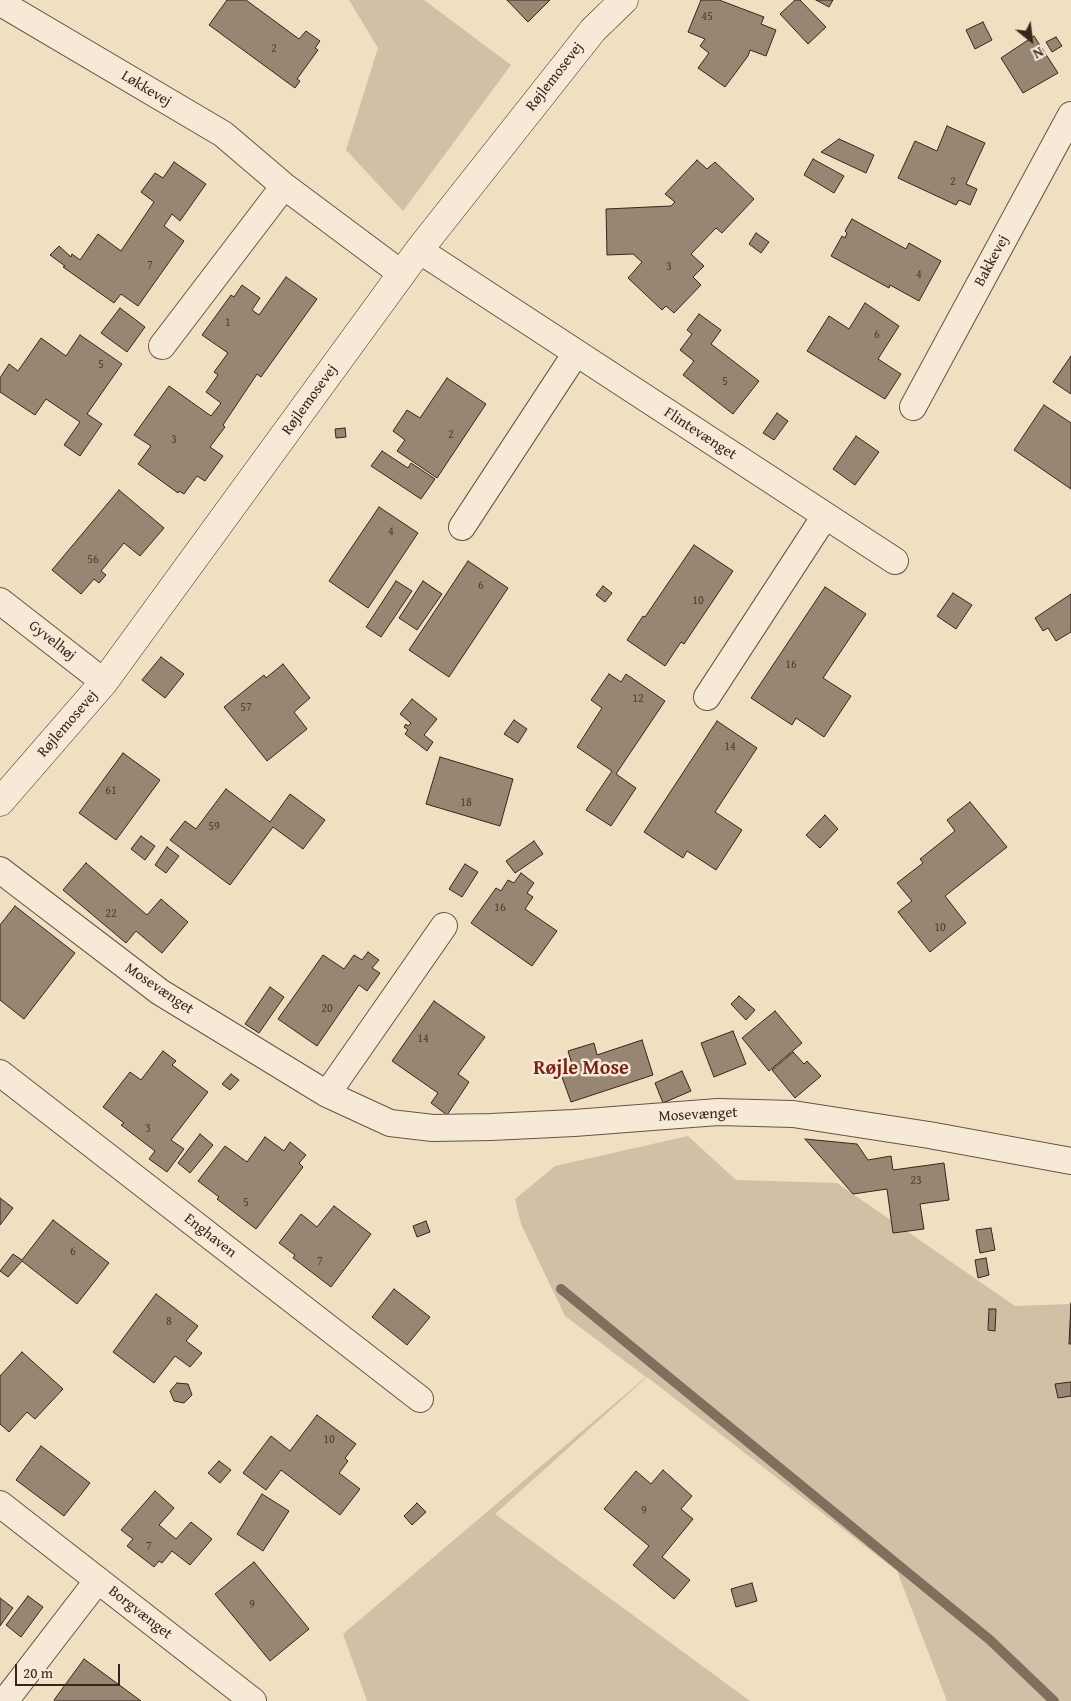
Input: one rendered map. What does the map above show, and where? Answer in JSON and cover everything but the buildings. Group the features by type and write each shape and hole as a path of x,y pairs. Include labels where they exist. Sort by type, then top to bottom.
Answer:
{"street":[{"name":"Røjlemosevej","path":"0,802 104,682 419,250 593,30 624,0"},
{"name":"Løkkevej","path":"0,4 222,134 284,186 402,274"},
{"name":"Bakkevej","path":"913,407 1071,115"},
{"path":"162,346 284,186"},
{"name":"Flintevænget","path":"419,250 895,561"},
{"path":"462,527 576,353"},
{"path":"707,696 825,516"},
{"name":"Gyvelhøj","path":"0,600 104,682"},
{"name":"Mosevænget","path":"0,870 160,992 327,1094 390,1123 433,1128 491,1127 718,1112 793,1114 929,1135 1071,1161"},
{"path":"327,1094 444,926"},
{"name":"Enghaven","path":"0,1073 420,1399"},
{"name":"Borgvænget","path":"0,1504 253,1701"},
{"name":"Borgvænget","path":"5,1701 98,1580"}],"shaded area":[{"path":"349,0 424,0 511,65 403,211 346,150 378,48"},
{"path":"688,1136 736,1180 837,1183 1015,1306 1071,1304 1071,1701 947,1701 897,1571 647,1377 495,1514 750,1701 367,1701 343,1634 646,1377 565,1316 521,1224 515,1199 555,1166"}],"waterway":[{"path":"561,1289 990,1640 1054,1701"}],"district":[{"name":"Røjle Mose","path":"581,1069"}]}
